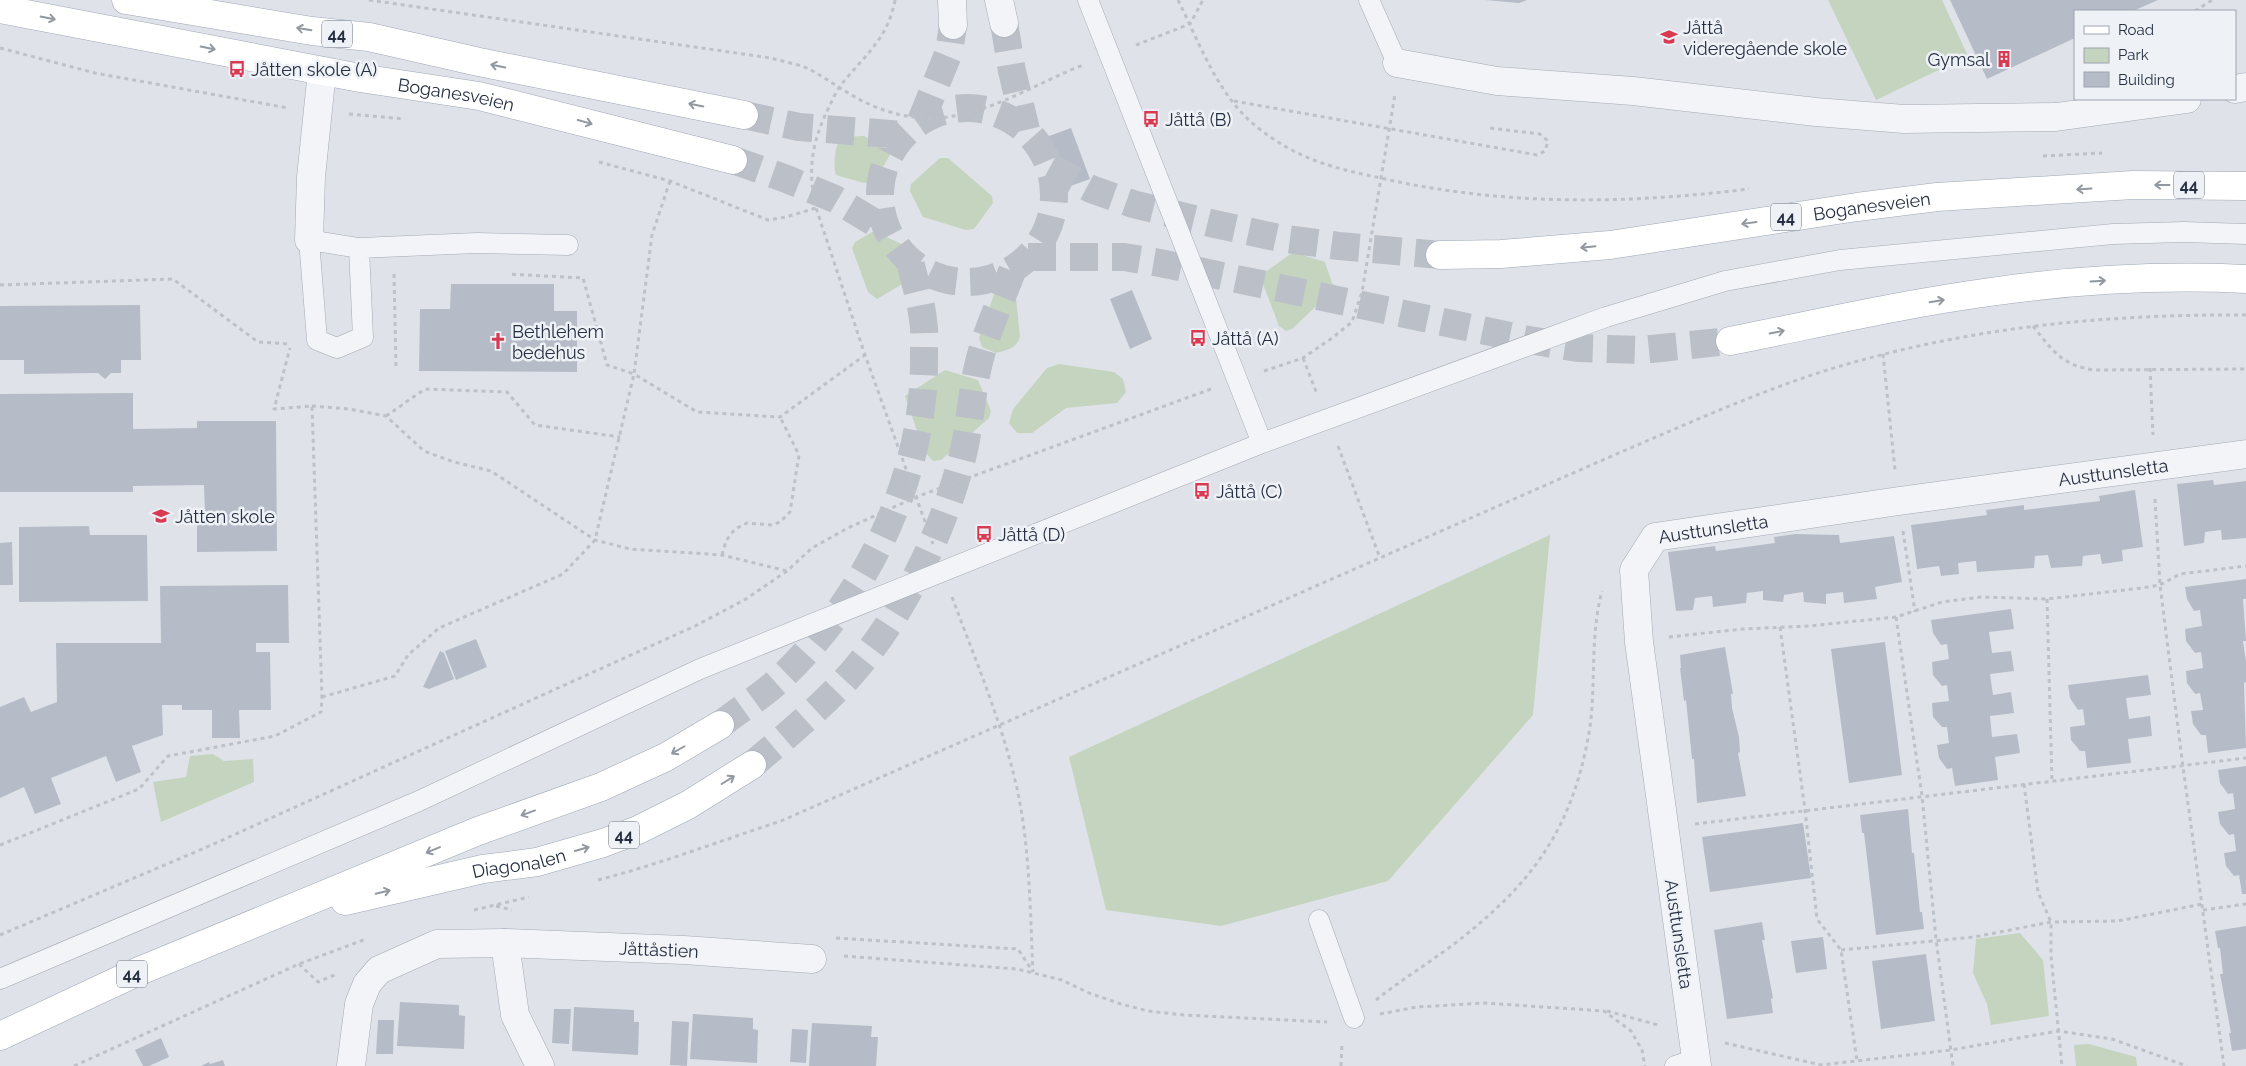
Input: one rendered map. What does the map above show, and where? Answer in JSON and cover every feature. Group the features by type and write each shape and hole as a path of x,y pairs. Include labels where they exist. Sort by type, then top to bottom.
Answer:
{"main road":[{"name":"Boganesveien","path":"126,0 312,31 369,37 479,62 744,115"},
{"name":"Boganesveien","path":"0,9 322,71 479,96 733,160"},
{"name":"Boganesveien","path":"1440,255 1502,254 1610,245 1838,210 1937,197 2133,185 2246,186"},
{"path":"1730,341 1990,292 2086,282 2141,279 2246,279"},
{"name":"Diagonalen","path":"0,1036 137,972 478,831 601,787 666,757 720,725"},
{"name":"Diagonalen","path":"268,919 483,869 536,862 603,843 638,830 688,805 752,765"}],"street":[{"path":"309,240 311,177 322,71"},
{"path":"1397,75 1633,91 1816,112 1904,119 2056,117 2180,100"},
{"name":"Austtunsletta","path":"1691,1056 1665,828 1639,642 1634,570 1655,537 1899,501 2246,454"},
{"path":"505,943 515,1015 540,1066"},
{"name":"Jåttåstien","path":"351,1066 359,1004 367,984 379,970 437,944 505,943 684,950 812,958"}],"lane":[{"path":"1088,0 1262,443"},
{"path":"1369,0 1397,75"},
{"path":"0,979 419,801 700,670 1262,443 1606,317 1725,281 1840,260 2113,234 2184,232 2246,234"},
{"path":"359,248 363,337 336,348 317,340 309,240 359,248 477,243 568,245"},
{"path":"1319,920 1354,1018"}],"path":[{"path":"369,0 751,53 809,69 870,104 903,116 924,119 949,117 998,104 1080,66"},
{"path":"895,0 892,17 880,40 840,86 818,132 811,158 811,184 816,208 865,355 929,533"},
{"path":"1178,0 1214,73 1232,101 1256,127 1300,156 1332,168 1427,188 1504,197 1565,200 1700,195 1749,189"},
{"path":"1140,43 1190,24 1202,0"},
{"path":"2197,10 2212,0"},
{"path":"0,48 95,73 268,105"},
{"path":"1266,370 1303,358 1352,322 1362,292 1397,75"},
{"path":"1232,101 1537,155 1545,151 1548,141 1540,134 1489,128"},
{"path":"357,115 413,120"},
{"path":"2033,157 2110,152"},
{"path":"594,160 670,181 768,220 816,208"},
{"path":"322,697 395,676 408,656 439,628 563,574 595,540 634,374 652,235 670,181"},
{"path":"394,269 396,366"},
{"path":"503,274 582,278 607,365 634,374 697,412 780,417 865,355"},
{"path":"0,285 172,279 258,342 291,344 274,409 312,406 349,408 386,416 424,451 454,462 491,471 595,540 630,549 722,555 788,571"},
{"path":"589,883 644,868 715,842 781,821 1380,558 1746,400 1820,372 1883,354 1978,334 2033,325 2167,314 2246,315"},
{"path":"2033,325 2056,354 2074,366 2094,370 2246,368"},
{"path":"1883,354 1899,501 1915,612"},
{"path":"1303,358 1315,389"},
{"path":"2150,368 2160,585 2224,1066"},
{"path":"386,416 425,389 507,392 535,425 620,437"},
{"path":"0,935 216,842 624,660 746,599 788,571 819,544 916,496 1200,393"},
{"path":"0,845 139,789 168,756 275,736 321,712 312,406"},
{"path":"722,555 726,541 735,529 746,523 772,525 780,522 790,512 799,455 780,417"},
{"path":"1340,453 1380,558"},
{"path":"1639,642 1734,630 1896,617 1942,602 1982,597 2047,600 2160,585 2180,574 2246,566"},
{"path":"1354,1018 1468,933 1498,906 1537,864 1554,839 1570,804 1586,743 1594,686 1596,626 1608,567 1634,570"},
{"path":"953,600 999,724 1016,784 1026,846 1033,972"},
{"path":"2047,600 2052,782"},
{"path":"1896,617 1922,796 1936,939 1953,1066"},
{"path":"1780,627 1805,810 1817,919 1841,950 1857,1061"},
{"path":"1665,828 2246,758"},
{"path":"2024,784 2038,892 2051,922 2050,956 2062,1066"},
{"path":"496,905 533,896"},
{"path":"1841,950 1936,939 1974,937 2051,922 2118,921 2202,904"},
{"path":"2204,910 2246,904"},
{"path":"812,958 836,956 1033,972 1062,980 1089,993 1121,1004 1148,1011 1184,1015 1320,1023 1416,1007 1484,1003 1604,1011 1691,1056 1821,1065 1951,1050 2058,1031 2112,1039 2187,1066"},
{"path":"74,1066 299,964"},
{"path":"1604,1011 1631,1031 1642,1050 1645,1066"}],"green space":[{"path":"1828,0 1942,0 1968,56 1876,100"},
{"path":"864,136 888,150 890,155 880,172 873,180 864,183 836,175 835,157 838,142 848,137"},
{"path":"940,158 948,158 992,196 993,203 974,229 966,230 923,217 910,191 911,184"},
{"path":"874,231 912,249 920,271 916,276 877,299 868,292 852,248 855,242"},
{"path":"1293,252 1325,262 1334,289 1292,329 1286,331 1279,326 1260,276"},
{"path":"1000,277 1014,277 1020,337 1014,347 996,353 982,347 979,338"},
{"path":"1059,364 1114,372 1123,379 1126,392 1117,403 1066,408 1032,433 1017,433 1009,423 1013,409 1047,368"},
{"path":"945,370 978,380 991,411 989,418 941,460 933,461 924,451 905,396"},
{"path":"1550,535 1533,715 1388,881 1221,926 1106,910 1069,757"},
{"path":"213,754 224,761 253,759 254,782 161,822 153,782 186,777 190,756"},
{"path":"2020,933 2043,960 2049,1016 1991,1025 1987,1004 1973,973 1976,939"},
{"path":"2089,1044 2136,1057 2137,1066 2076,1066 2074,1045"}],"building":[{"path":"1485,0 1527,0 1519,3"},
{"name":"Gymsal","path":"1950,0 2158,0 2135,10 2074,10 2074,38 1987,79"},
{"path":"1071,128 1090,179 1068,187 1049,136"},
{"name":"Bethlehem bedehus","path":"451,284 554,284 554,311 577,311 577,372 419,371 420,309 450,309"},
{"path":"1132,290 1152,339 1130,349 1110,299"},
{"path":"140,305 141,360 121,360 121,373 111,373 105,379 98,373 24,374 24,360 0,360 0,306"},
{"path":"133,393 133,429 197,428 197,421 276,421 277,551 197,552 197,513 205,513 204,485 133,486 133,492 0,492 0,394"},
{"path":"2213,480 2214,485 2246,481 2246,538 2222,540 2221,530 2205,532 2204,543 2184,546 2177,484"},
{"path":"2135,490 2143,547 2122,550 2123,561 2102,564 2100,554 2083,556 2082,566 2051,568 2048,555 2035,556 2034,568 1977,572 1976,561 1958,563 1959,574 1941,576 1939,566 1917,569 1911,525 1987,515 1986,510 2024,505 2024,510 2100,501 2099,496"},
{"path":"89,526 90,535 147,535 148,601 19,602 19,527"},
{"path":"1795,534 1839,535 1840,543 1894,536 1902,582 1875,587 1877,599 1844,603 1843,592 1826,594 1826,604 1804,602 1803,592 1784,595 1783,602 1763,600 1763,591 1747,593 1746,603 1713,607 1712,596 1695,598 1693,610 1676,611 1668,552 1715,546 1716,551 1775,543 1774,537"},
{"path":"12,542 13,585 0,585 0,543"},
{"path":"2246,579 2246,599 2243,599 2246,641 2243,641 2246,662 2246,682 2244,683 2246,748 2208,753 2206,735 2201,735 2193,724 2191,711 2203,710 2200,693 2195,694 2187,683 2186,671 2203,668 2201,652 2195,653 2186,641 2185,629 2202,626 2200,610 2194,611 2187,599 2185,587"},
{"path":"288,585 289,643 256,643 256,652 270,652 271,710 239,710 240,738 212,738 212,710 182,710 182,705 162,705 163,735 132,746 141,772 116,782 106,756 51,778 61,804 35,814 24,787 0,798 0,707 24,697 31,712 57,702 56,643 161,643 160,586"},
{"path":"2011,609 2014,629 1989,632 1992,653 2011,651 2014,671 1990,674 1993,695 2011,692 2014,713 1990,716 1992,737 2017,734 2020,753 1995,757 1998,780 1955,786 1952,768 1947,769 1939,758 1937,745 1949,743 1947,727 1942,727 1933,717 1932,703 1949,701 1947,685 1942,686 1933,675 1932,662 1949,659 1947,644 1941,645 1933,633 1931,620"},
{"path":"476,639 487,667 456,680 445,651"},
{"path":"1885,642 1902,775 1849,783 1831,649"},
{"path":"1725,647 1733,694 1731,694 1732,708 1739,737 1740,752 1738,753 1746,796 1697,803 1694,759 1692,759 1686,700 1684,701 1680,655"},
{"path":"440,651 444,653 454,679 429,689 423,687"},
{"path":"2148,675 2151,695 2126,698 2129,719 2150,716 2152,736 2128,739 2131,763 2087,768 2085,751 2080,751 2071,740 2070,727 2085,725 2083,709 2078,710 2070,698 2068,685"},
{"path":"2246,766 2246,894 2242,894 2239,875 2234,876 2226,866 2224,853 2236,851 2234,834 2229,835 2220,824 2218,812 2235,809 2233,793 2228,794 2220,783 2218,770"},
{"path":"1908,809 1912,853 1914,853 1920,912 1922,912 1924,929 1876,935 1864,833 1862,833 1860,815"},
{"path":"1803,823 1811,878 1710,892 1702,837"},
{"path":"1762,922 1765,940 1762,940 1773,998 1771,999 1773,1013 1727,1019 1714,930"},
{"path":"2246,926 2246,1049 2232,1051 2229,1033 2231,1033 2220,974 2223,974 2220,948 2218,948 2215,931"},
{"path":"1823,937 1827,969 1796,973 1791,941"},
{"path":"1926,954 1935,1021 1881,1029 1872,961"},
{"path":"400,1002 459,1005 459,1015 465,1016 464,1049 397,1046"},
{"path":"574,1007 634,1010 634,1022 639,1022 638,1055 572,1051"},
{"path":"554,1009 571,1009 569,1044 552,1043"},
{"path":"693,1014 753,1018 753,1029 758,1030 757,1063 690,1059"},
{"path":"378,1020 394,1020 393,1054 376,1054"},
{"path":"672,1021 689,1022 687,1066 670,1065"},
{"path":"812,1023 872,1026 871,1037 878,1037 876,1066 809,1066"},
{"path":"792,1029 808,1030 806,1063 790,1062"},
{"path":"161,1038 169,1057 149,1066 143,1066 135,1050"},
{"path":"223,1060 225,1066 201,1066 209,1062 210,1064"}],"tunnel":[{"path":"1004,23 1012,71 1026,130"},
{"path":"921,121 949,52 953,25"},
{"path":"958,108 976,108 1008,118 1034,140 1044,154 1050,170 1054,195 1054,204 1044,236 1022,262 1008,272 992,278 976,282 958,282 926,272 900,250 890,236 884,220 880,204 880,186 890,154 912,128 926,118 942,112 958,108"},
{"path":"744,115 799,127 904,135"},
{"path":"733,160 835,199 887,230"},
{"path":"1050,167 1091,189 1133,204 1210,223 1279,238 1339,246 1440,255"},
{"path":"1028,257 1124,257 1529,340 1578,348 1641,350 1730,341"},
{"path":"720,725 775,684 813,644 841,609 865,570 886,530 903,487 915,444 922,399 924,328 921,305 910,261"},
{"path":"752,765 787,736 842,684 881,636 914,580 929,551 952,492 964,450 982,350 1013,269"}],"place":[{"name":"Jåttå videregående skole","path":"1669,37"},
{"name":"Gymsal","path":"2004,59"},
{"name":"Jåtten skole (A)","path":"237,69"},
{"name":"Jåttå (B)","path":"1151,119"},
{"name":"Jåttå (A)","path":"1198,338"},
{"name":"Bethlehem bedehus","path":"498,341"},
{"name":"Jåttå (C)","path":"1202,491"},
{"name":"Jåtten skole","path":"161,516"},
{"name":"Jåttå (D)","path":"984,534"}]}
